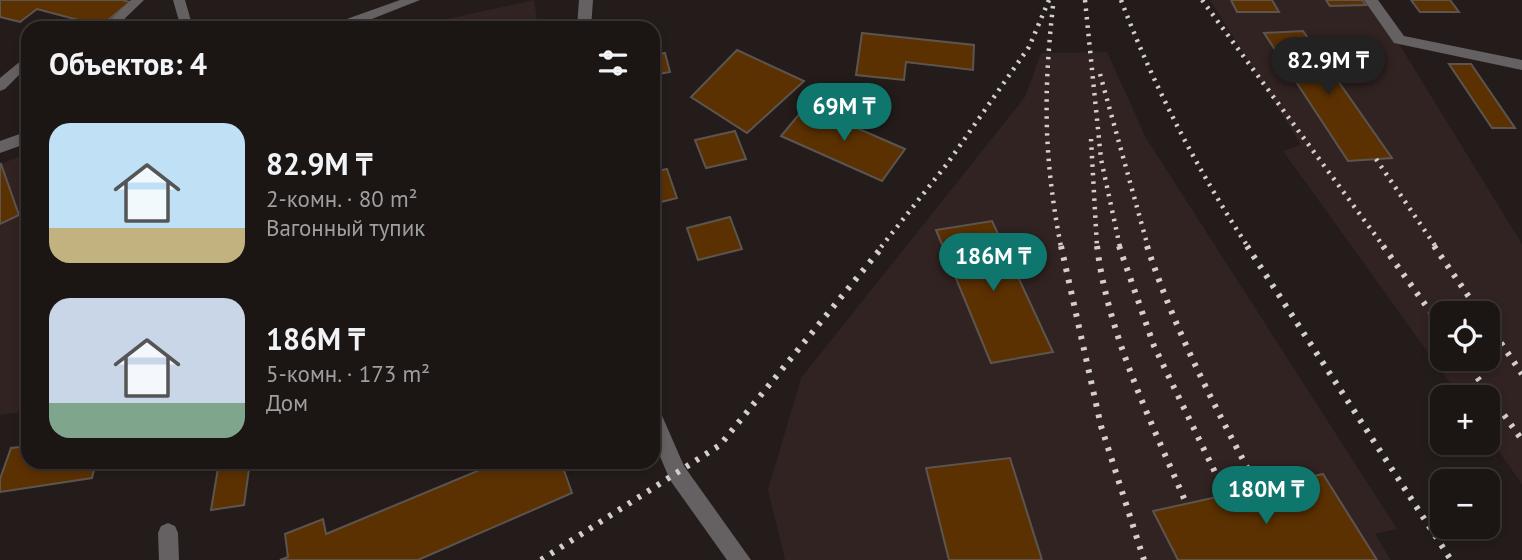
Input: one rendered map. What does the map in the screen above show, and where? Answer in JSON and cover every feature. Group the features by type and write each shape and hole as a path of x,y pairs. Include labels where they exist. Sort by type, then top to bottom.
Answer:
{"street":[{"path":"584,21 586,0"},
{"path":"1371,0 1399,40 1522,65"},
{"path":"354,21 409,1"},
{"path":"0,146 21,139"},
{"path":"660,433 677,473 740,560"}],"lane":[{"path":"116,21 138,0"},
{"path":"179,0 185,21"},
{"path":"0,86 21,66"},
{"path":"168,533 169,560"}],"shaded area":[{"path":"534,0 537,21 438,21"},
{"path":"1210,0 1372,0 1522,244 1522,484 1500,453 1500,385 1451,385 1441,371 1500,371 1500,301 1430,301 1430,355 1283,151 1301,145"},
{"path":"1107,52 1146,138 1397,529 1375,534 1391,560 785,560 768,490 801,378 1025,97 1041,53"},
{"path":"21,156 21,412 0,415 0,224 19,215 1,164"}],"building":[{"path":"0,0 130,2 107,21 82,21 37,9 20,22 0,17"},
{"path":"1231,0 1272,0 1279,12 1237,12"},
{"path":"1326,0 1362,0 1366,5 1330,6"},
{"path":"1411,0 1450,0 1459,12 1420,12"},
{"path":"1303,31 1392,158 1348,161 1264,33"},
{"path":"862,33 974,45 973,70 906,62 904,80 856,75"},
{"path":"737,50 804,81 747,133 691,97"},
{"path":"665,53 670,72 660,74 660,54"},
{"path":"1449,64 1471,64 1515,128 1492,128"},
{"path":"806,106 905,149 882,181 781,136"},
{"path":"735,131 746,159 706,168 695,140"},
{"path":"0,165 19,215 0,224"},
{"path":"667,169 677,198 660,202 660,170"},
{"path":"730,217 742,249 698,260 687,228"},
{"path":"992,221 1053,352 991,363 936,230"},
{"path":"21,447 21,469 94,469 92,478 0,492 0,479 11,448"},
{"path":"1010,458 1042,560 949,560 926,468"},
{"path":"218,469 249,469 244,505 211,510"},
{"path":"482,469 563,469 572,493 418,560 280,560 288,557 285,534 323,519 326,534"},
{"path":"1323,474 1377,560 1178,560 1153,511"}],"railway":[{"path":"881,247 947,164 1029,47 1049,0"},
{"path":"1085,0 1101,159 1120,247"},
{"path":"1121,0 1178,127 1211,188 1248,247"},
{"path":"1202,0 1384,247"},
{"path":"1053,6 1047,127 1051,185 1061,247"},
{"path":"1100,74 1148,247"},
{"path":"1091,139 1097,247"},
{"path":"1376,159 1436,247"},
{"path":"541,560 720,445 883,246"},
{"path":"1061,246 1101,426 1144,560"},
{"path":"1097,246 1111,312 1132,377 1186,503"},
{"path":"1119,246 1154,346 1226,495"},
{"path":"1147,246 1183,339 1258,488"},
{"path":"1247,246 1451,560"},
{"path":"1383,246 1430,311"},
{"path":"1434,246 1472,301"},
{"path":"1500,342 1522,374"},
{"path":"1473,371 1522,440"}]}
